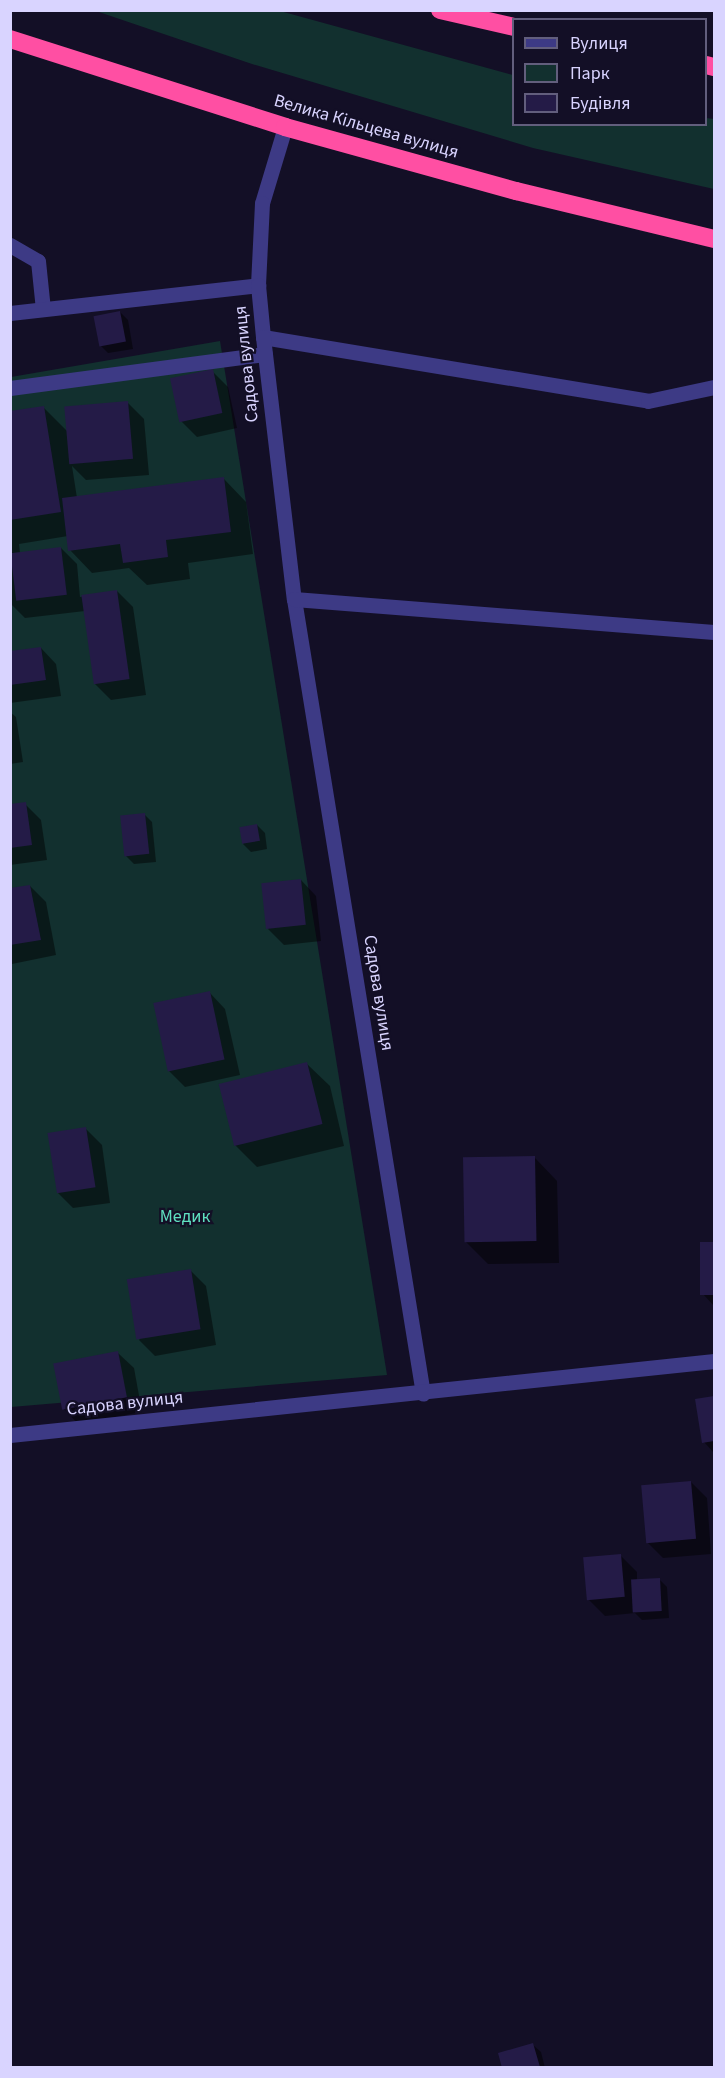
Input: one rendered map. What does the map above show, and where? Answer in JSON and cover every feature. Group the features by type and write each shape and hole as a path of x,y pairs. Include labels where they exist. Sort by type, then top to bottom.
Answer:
{"highway":[{"path":"440,10 512,27"},
{"name":"Велика Кільцева вулиця","path":"10,39 285,127 516,191 714,239"}],"street":[{"name":"Садова вулиця","path":"285,127 262,203 258,285 263,337 294,599 423,1394"},
{"path":"10,245 38,261 44,309"},
{"path":"10,313 258,285"},
{"path":"263,337 648,401 714,387"},
{"path":"10,388 265,354"},
{"path":"294,599 714,632"},
{"name":"Садова вулиця","path":"10,1435 423,1394 714,1361"}],"green space":[{"path":"96,11 280,11 512,75 512,126 707,126 707,118 714,119 714,189 533,148 252,64"},
{"name":"Медик","path":"220,341 387,1375 11,1407 11,377"}],"building":[{"path":"120,311 126,341 99,347 93,316"},
{"path":"213,369 222,413 179,422 170,378"},
{"path":"128,401 133,459 69,464 64,407"},
{"path":"44,406 61,512 10,520 10,411"},
{"path":"224,477 231,532 166,540 168,557 123,563 120,544 68,551 62,498"},
{"path":"61,547 67,595 16,601 10,553"},
{"path":"117,590 130,679 94,684 81,595"},
{"path":"41,647 46,680 10,685 10,651"},
{"path":"26,802 32,845 10,848 10,804"},
{"path":"145,813 149,854 124,856 120,816"},
{"path":"257,824 260,841 242,844 239,827"},
{"path":"301,879 306,925 266,929 261,883"},
{"path":"30,885 41,940 10,945 10,888"},
{"path":"210,991 225,1059 168,1072 153,1003"},
{"path":"307,1062 322,1124 234,1146 219,1084"},
{"path":"86,1127 96,1187 57,1193 47,1133"},
{"path":"535,1156 536,1241 464,1242 463,1157"},
{"path":"700,1242 714,1242 714,1295 700,1295"},
{"path":"191,1269 201,1329 136,1339 127,1279"},
{"path":"118,1351 127,1397 62,1410 53,1364"},
{"path":"714,1396 714,1441 702,1443 695,1399"},
{"path":"691,1481 696,1539 646,1543 641,1485"},
{"path":"621,1554 625,1597 587,1600 583,1557"},
{"path":"660,1578 662,1611 633,1612 631,1580"},
{"path":"533,2043 540,2067 502,2068 498,2053"}]}
